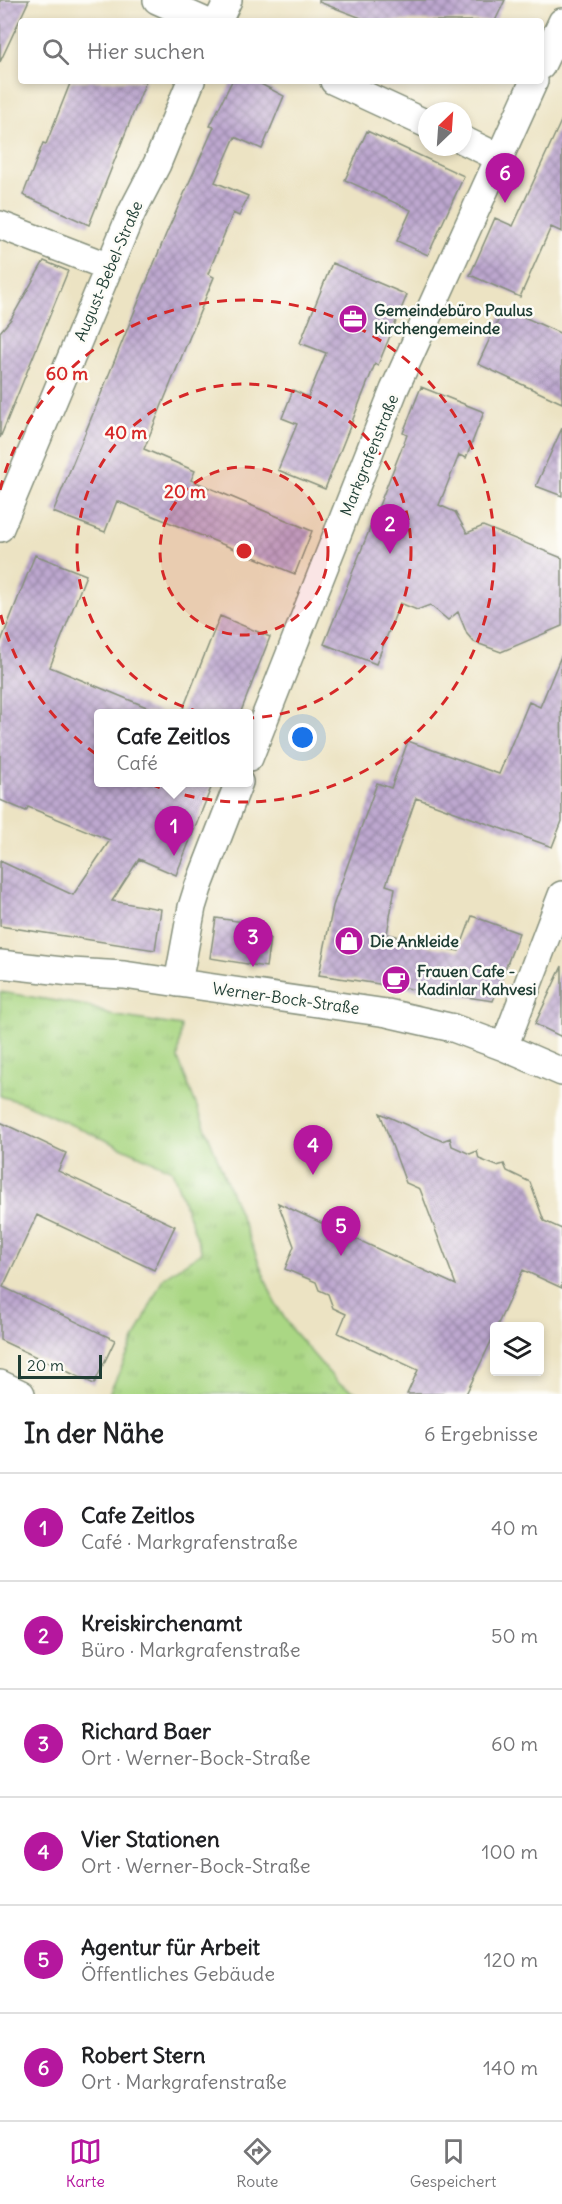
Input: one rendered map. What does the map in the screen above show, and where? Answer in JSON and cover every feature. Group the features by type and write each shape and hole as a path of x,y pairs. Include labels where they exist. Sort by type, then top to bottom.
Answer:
{"street":[{"path":"157,0 197,18"},
{"path":"219,18 228,0"},
{"name":"Markgrafenstraße","path":"545,69 562,21"},
{"name":"August-Bebel-Straße","path":"0,528 132,212 157,164 189,84"},
{"path":"340,84 418,120"},
{"name":"Markgrafenstraße","path":"253,748 394,390 498,157 537,84"},
{"path":"472,144 498,157"},
{"path":"0,225 109,267"},
{"path":"178,983 195,897 237,787"},
{"path":"504,1047 562,895"},
{"name":"Werner-Bock-Straße","path":"0,964 124,975 387,1013 453,1028 562,1072"},
{"path":"0,1384 21,1394"}],"green space":[{"path":"0,992 88,1006 110,1015 181,1026 178,1059 275,1303 292,1330 338,1383 359,1394 109,1394 163,1278 202,1252 172,1170 23,1103 0,1096"}],"building":[{"path":"0,0 29,0 21,18 18,18 18,24 0,62"},
{"path":"319,0 505,0 496,18 361,18 319,2"},
{"path":"70,84 145,84 89,225 23,195 43,143 46,144"},
{"path":"231,84 261,84 284,96 262,149 235,137 215,182 248,196 239,216 233,213 208,274 214,277 144,449 195,471 191,480 312,531 295,574 117,501 105,532 53,512 166,234 214,127 210,126"},
{"path":"562,119 562,232 551,227 520,297 470,275 495,218 513,226"},
{"path":"367,131 464,176 428,255 397,241 411,210 345,180"},
{"path":"44,261 68,271 0,438 0,332 11,319"},
{"path":"332,263 407,295 378,365 375,364 325,489 278,470 297,424 282,418 293,390 308,397 326,353 300,343"},
{"path":"504,308 562,334 562,403 478,364"},
{"path":"421,387 484,412 466,458 459,455 439,505 455,512 467,533 483,526 562,558 562,626 501,652 474,642 467,634 458,612 448,620 430,605 417,610 400,603 376,664 324,644 407,435 403,433"},
{"path":"562,428 562,496 536,486"},
{"path":"35,555 86,575 50,667 151,709 94,709 94,787 211,787 176,875 139,859 112,901 161,909 155,950 0,926 0,861 73,895 110,840 28,807 26,811 0,800 0,644"},
{"path":"220,616 270,637 242,709 183,709"},
{"path":"561,656 562,821 552,847 416,798 386,885 395,888 387,934 397,936 396,941 459,951 472,916 519,933 493,1001 319,975 333,906 377,783 391,788 408,741 499,774 529,702 540,707"},
{"path":"216,918 264,925 262,936 270,938 266,967 210,958"},
{"path":"562,966 562,1037 535,1024"},
{"path":"380,1113 442,1141 450,1138 452,1146 470,1154 477,1151 479,1159 497,1166 504,1164 507,1171 530,1182 544,1221 562,1229 562,1288 523,1270 499,1322 490,1322 490,1344 466,1394 407,1394 418,1370 338,1333 346,1314 333,1308 328,1294 319,1290 316,1282 285,1269 294,1246 278,1203 456,1285 420,1189 406,1183"},
{"path":"0,1122 66,1153 58,1171 175,1226 154,1270 37,1215 3,1287 115,1340 94,1384 0,1340"}],"place":[{"name":"Robert Stern","path":"505,203"},
{"name":"Gemeindebüro Paulus Kirchengemeinde","path":"353,319"},
{"name":"Kreiskirchenamt","path":"390,554"},
{"name":"Cafe Zeitlos","path":"174,856"},
{"name":"Die Ankleide","path":"349,941"},
{"name":"Richard Baer","path":"253,967"},
{"name":"Frauen Cafe - Kadinlar Kahvesi","path":"396,980"},
{"name":"Vier Stationen","path":"313,1175"},
{"name":"Agentur für Arbeit","path":"341,1256"}]}
